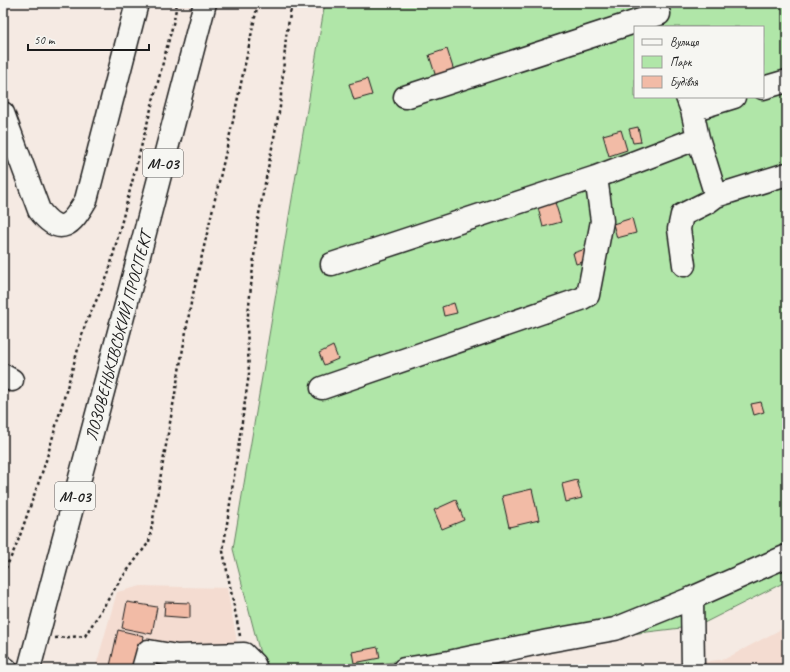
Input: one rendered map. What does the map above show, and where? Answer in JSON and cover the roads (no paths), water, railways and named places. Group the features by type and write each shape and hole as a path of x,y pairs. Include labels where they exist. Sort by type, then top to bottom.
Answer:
{"main road":[{"path":"3,113 39,210 46,219 55,224 65,226 72,223 86,200 137,3"},
{"name":"ЛОЗОВЕНЬКІВСЬКИЙ ПРОСПЕКТ","path":"29,669 205,3"},
{"path":"405,97 660,15"},
{"path":"764,88 787,81"},
{"path":"716,196 698,138 690,103 727,98"},
{"path":"332,264 596,177 698,138"},
{"path":"684,266 679,229 682,215 708,202 716,196 787,174"},
{"path":"322,388 581,299 588,295 602,221 596,177"},
{"path":"404,669 450,662 548,641 615,629 692,598 787,556"},
{"path":"692,598 693,669"},
{"path":"143,669 148,651 177,656 250,662"}]}
